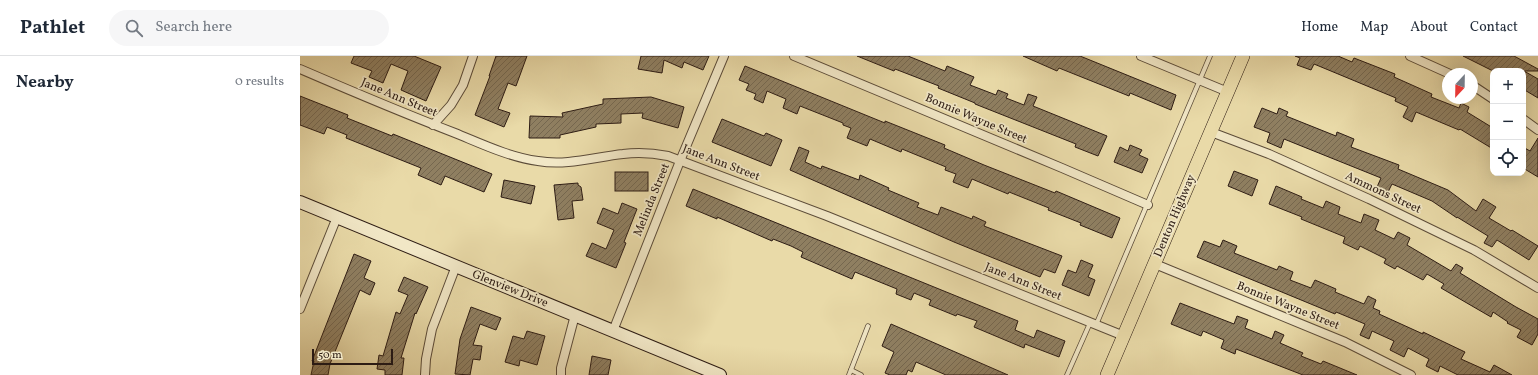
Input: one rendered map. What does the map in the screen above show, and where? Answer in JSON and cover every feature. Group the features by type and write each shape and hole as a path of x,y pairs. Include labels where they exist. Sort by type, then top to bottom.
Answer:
{"main road":[{"name":"Denton Highway","path":"1107,375 1244,56"},
{"name":"Glenview Drive","path":"300,202 613,331 706,372 720,375"}],"street":[{"path":"433,125 451,105 463,85 473,56"},
{"name":"Melinda Street","path":"613,331 680,161 724,56"},
{"name":"Bonnie Wayne Street","path":"794,56 1148,205"},
{"path":"1141,56 1228,92"},
{"path":"1410,56 1442,70"},
{"name":"Jane Ann Street","path":"300,69 433,125 500,151 540,162 586,160 623,154 652,153 668,156 827,216 1124,336"},
{"path":"1478,89 1490,97"},
{"path":"1526,122 1538,130"},
{"name":"Ammons Street","path":"1211,132 1269,154 1369,199 1474,250 1538,288"},
{"path":"300,310 337,217"},
{"name":"Bonnie Wayne Street","path":"1155,264 1345,342 1410,375"},
{"path":"425,375 426,359 432,328 456,266"},
{"path":"561,375 561,368 574,315"}],"lane":[{"path":"1067,375 1148,205 1210,56"},
{"path":"849,375 868,326"},
{"path":"851,370 860,375"}],"building":[{"path":"354,56 414,56 441,67 426,101 401,90 408,71 391,64 383,83 369,77 372,71 351,63"},
{"path":"496,56 527,56 516,86 508,83 498,109 510,113 504,127 475,115"},
{"path":"641,56 709,56 703,70 684,62 682,68 664,60 662,73 638,69"},
{"path":"857,56 908,56 945,71 947,66 974,77 970,85 996,95 998,90 1008,94 1006,98 1024,105 1028,94 1037,97 1033,106 1107,136 1098,156 1075,147 1076,144 938,88 939,86 895,69 894,71"},
{"path":"1023,56 1080,56 1176,95 1171,110 1130,93 1129,96 1059,68 1057,71"},
{"path":"1295,56 1338,56 1352,62 1354,58 1395,74 1394,77 1432,94 1431,97 1442,101 1442,104 1449,104 1459,108 1461,104 1463,104 1469,107 1467,112 1490,126 1490,147 1460,129 1459,130 1416,112 1412,122 1403,117 1408,107 1395,101 1396,98 1314,64 1311,70 1297,65 1300,58"},
{"path":"1463,56 1514,56 1538,69 1538,71 1526,71 1526,68 1490,68 1490,70"},
{"path":"745,66 885,123 885,121 945,145 944,148 984,165 1055,193 1056,191 1120,218 1112,238 1080,225 1081,223 1048,210 1049,208 1009,192 1008,194 972,179 968,188 953,182 956,174 945,170 946,167 902,149 901,152 870,139 867,146 847,138 851,128 843,125 843,123 800,106 797,114 783,108 786,99 767,91 763,103 754,99 756,94 746,90 749,84 739,80"},
{"path":"1526,72 1538,79 1538,98 1526,91"},
{"path":"300,96 348,115 347,118 392,136 393,134 492,174 484,192 445,176 441,185 418,175 421,168 346,138 347,135 327,127 324,134 300,125"},
{"path":"651,97 684,107 678,128 642,118 643,113 621,114 621,123 596,124 596,127 560,135 560,138 529,138 530,116 563,117 562,113 603,104 603,99"},
{"path":"1262,108 1277,114 1279,108 1288,112 1286,116 1336,136 1337,132 1354,139 1351,147 1399,165 1398,169 1448,190 1476,211 1483,199 1496,207 1489,218 1538,246 1529,260 1497,240 1492,247 1484,243 1488,236 1432,201 1392,184 1388,192 1377,187 1381,178 1284,139 1281,148 1267,142 1270,133 1254,127"},
{"path":"722,119 764,136 766,133 782,140 771,166 712,142"},
{"path":"1538,138 1538,177 1526,170 1526,149 1530,151"},
{"path":"1130,145 1142,150 1139,155 1148,159 1142,173 1114,162 1120,147 1128,151"},
{"path":"799,147 809,151 805,162 821,169 822,166 859,180 860,175 889,188 888,190 919,203 917,207 938,215 941,207 972,219 973,216 986,222 984,226 1062,256 1055,273 1044,269 1040,277 954,242 790,170"},
{"path":"1234,171 1258,180 1252,196 1228,186"},
{"path":"615,172 648,172 648,191 615,191"},
{"path":"504,180 535,186 531,204 501,197"},
{"path":"578,183 581,187 583,200 572,201 574,218 558,220 554,185"},
{"path":"1276,186 1323,208 1326,201 1340,207 1338,214 1361,223 1364,214 1379,220 1375,230 1394,239 1398,232 1410,238 1407,245 1451,271 1456,264 1463,268 1460,273 1538,319 1538,334 1532,345 1517,337 1521,330 1507,323 1508,322 1493,312 1491,317 1441,288 1444,284 1427,274 1423,280 1397,266 1395,269 1384,263 1386,259 1360,246 1358,250 1343,243 1345,237 1301,219 1302,217 1269,204"},
{"path":"693,189 1018,321 1015,330 1034,338 1037,330 1065,341 1059,357 1025,344 1024,348 974,327 977,321 957,314 956,316 929,305 931,300 914,293 911,300 896,294 897,289 855,272 852,279 801,257 803,252 791,246 773,239 772,241 717,217 717,219 686,206"},
{"path":"622,203 637,209 616,268 586,256 592,243 606,249 614,230 597,223 603,208 618,214"},
{"path":"1223,240 1237,246 1234,253 1277,270 1279,266 1293,272 1290,280 1311,288 1315,280 1336,289 1335,292 1364,304 1368,296 1376,300 1373,308 1380,311 1379,314 1423,334 1423,332 1465,352 1461,359 1490,372 1494,365 1512,375 1458,375 1440,366 1438,372 1426,366 1429,359 1408,348 1404,357 1390,350 1394,341 1372,331 1369,339 1360,335 1365,324 1336,312 1335,314 1197,257 1204,241 1220,247"},
{"path":"354,254 371,261 364,278 375,283 370,295 360,290 330,364 328,375 311,375 314,361 312,361"},
{"path":"1081,260 1093,265 1088,277 1095,280 1089,296 1062,285 1068,270 1076,273"},
{"path":"404,277 428,287 416,314 415,313 401,358 404,358 402,375 385,375 385,370 377,369 379,355 383,356 396,312 400,314 408,295 398,291"},
{"path":"1180,303 1234,324 1237,316 1248,320 1245,328 1272,339 1275,331 1284,335 1280,343 1303,353 1301,356 1321,364 1323,361 1357,375 1303,375 1236,349 1235,354 1221,348 1224,340 1203,331 1201,336 1171,324"},
{"path":"471,307 501,318 496,330 480,324 473,345 482,346 480,360 473,359 470,375 455,374 460,339"},
{"path":"891,324 1008,375 946,375 916,362 912,372 908,370 906,375 890,375 885,373 894,352 882,346"},
{"path":"527,331 545,336 537,365 520,360 519,366 505,362 513,336 524,339"},
{"path":"592,356 611,360 608,375 589,375"}]}
